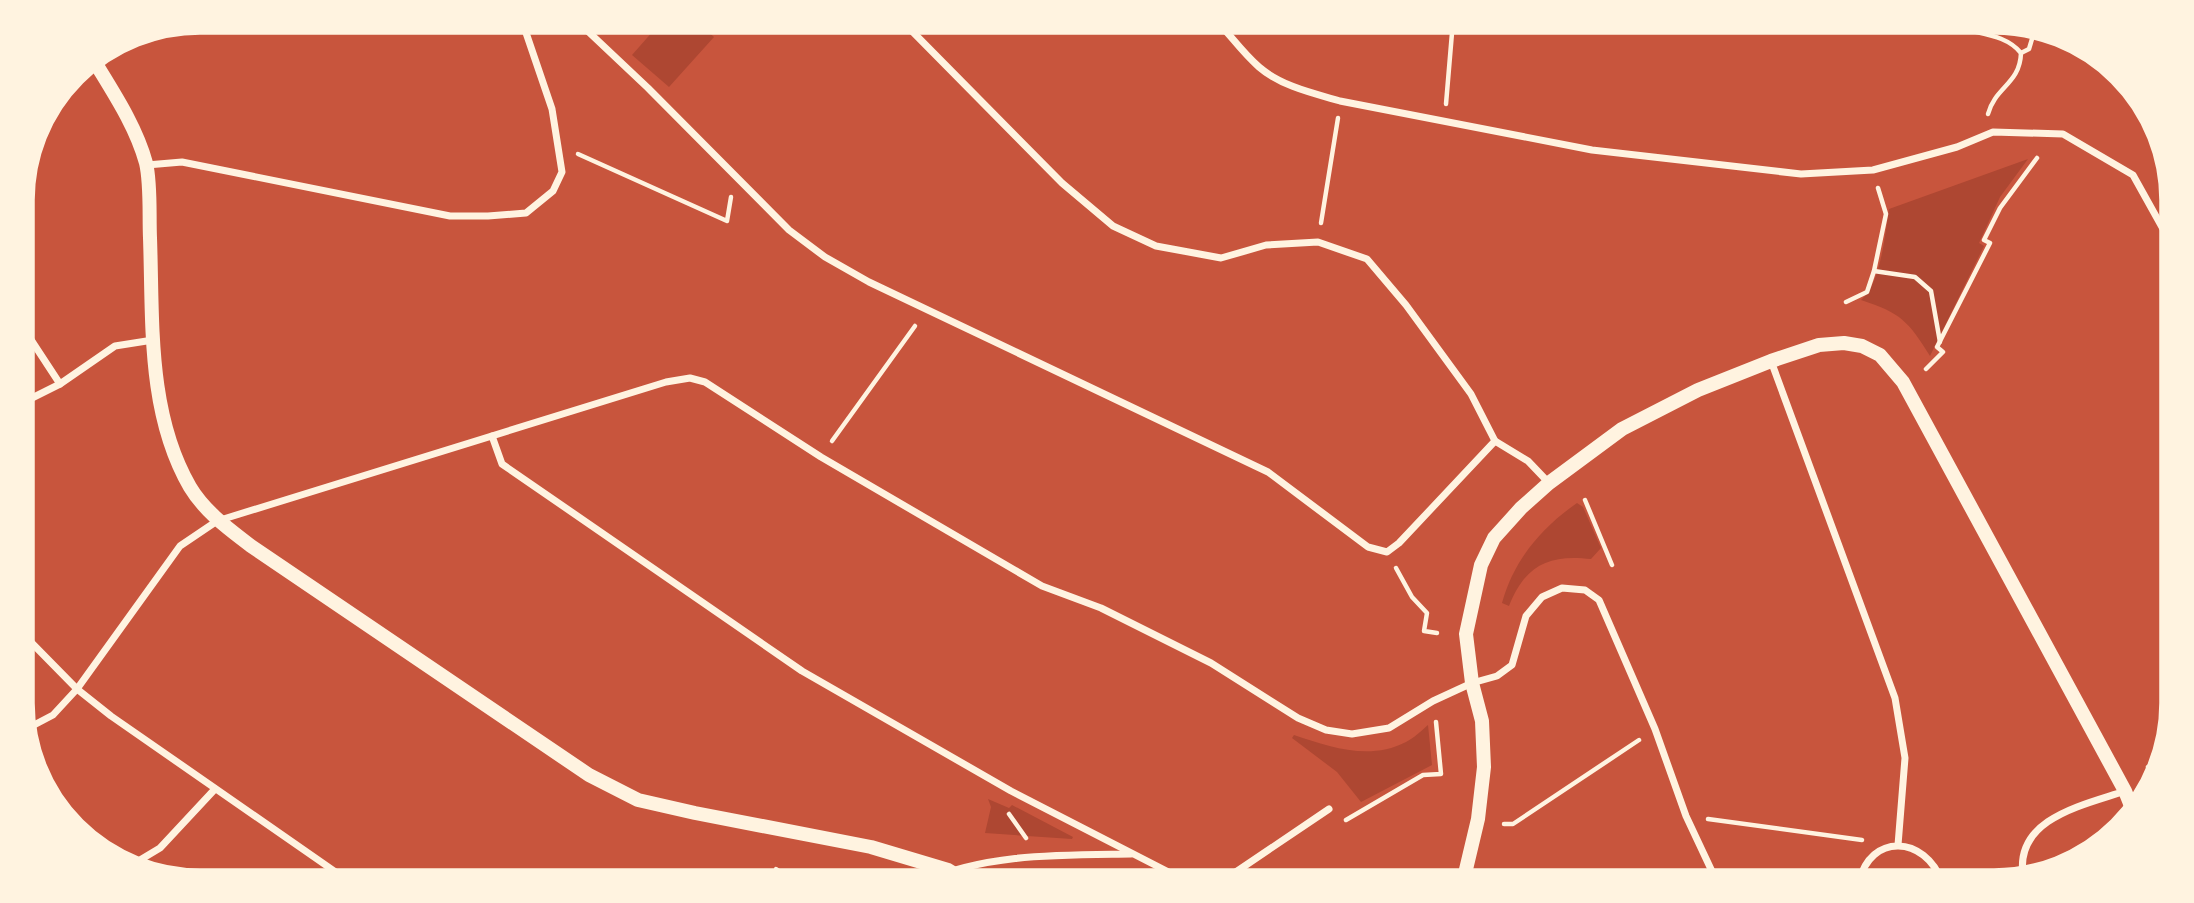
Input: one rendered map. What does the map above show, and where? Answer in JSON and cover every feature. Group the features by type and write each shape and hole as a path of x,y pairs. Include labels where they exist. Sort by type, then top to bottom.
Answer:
{"main road":[{"path":"99,68 126,115 146,165 154,340 161,413 173,452 191,489 217,521 589,775 638,800 871,847 947,870"},
{"path":"1466,869 1478,819 1484,767 1482,721 1472,683 1466,634 1481,565 1494,538 1521,508 1549,483 1622,429 1698,390 1819,345 1844,343 1862,346 1880,355 1903,383 2129,801"}],"street":[{"path":"146,165 182,162 450,216 526,213 553,191 562,172 552,110 526,33"},
{"path":"589,33 789,230 825,257 869,282 1268,472 1368,547 1387,552 1399,543 1495,441"},
{"path":"914,33 1062,183 1113,226 1156,246 1221,258 1266,245 1318,242 1367,259 1406,305 1471,394 1495,441 1528,461 1549,483"},
{"path":"1228,33 1259,67 1301,90 1340,101 1592,150 1801,174 1873,170 1957,147 1993,132 2063,134 2133,174 2161,225"},
{"path":"34,397 60,384 115,345 154,340"},
{"path":"34,344 60,384"},
{"path":"1771,361 1895,698 1905,758 1898,845"},
{"path":"35,724 53,715 77,689 180,546 217,521 666,382 690,378 705,382 821,457 1042,586 1101,608 1212,663 1298,718 1326,730 1352,734 1389,729 1433,701 1472,683 1497,676 1512,665 1526,616 1542,597 1562,588 1585,590 1599,600 1654,729 1686,817 1711,869"},
{"path":"492,436 502,464 802,671 1011,791 1165,869"},
{"path":"33,644 77,689 332,870"},
{"path":"142,859 160,848 215,789"},
{"path":"2022,867 2027,845 2039,827 2057,815 2124,791"},
{"path":"1240,869 1329,809"},
{"path":"1864,869 1878,853 1898,845 1909,846 1927,856 1935,869"},
{"path":"950,870 1027,856 1134,853"}],"path":[{"path":"1444,122 1452,33"},
{"path":"1981,33 2013,43 2021,53 2021,64 2016,76 1987,112 1993,132"},
{"path":"2021,53 2029,49 2032,38"},
{"path":"1318,242 1340,101"},
{"path":"558,145 727,221 734,175"},
{"path":"1926,369 1943,352 1937,347 1990,243 1984,240 2000,208 2037,158"},
{"path":"1846,302 1867,292 1886,214 1873,170"},
{"path":"1874,271 1915,276 1931,291 1940,342"},
{"path":"821,457 928,309"},
{"path":"1585,500 1612,565"},
{"path":"1387,552 1412,597 1427,613 1424,631 1437,633"},
{"path":"1354,816 1423,775 1441,774 1436,722"},
{"path":"1504,824 1513,824 1654,729"},
{"path":"1007,809 1026,837"},
{"path":"1686,817 1898,845"}],"shaded area":[{"path":"651,33 710,33 714,37 669,87 632,55"},
{"path":"2028,159 2000,197 1979,243 1984,246 1930,356 1916,334 1895,314 1861,300 1868,293 1878,271 1889,209"},
{"path":"1577,503 1583,507 1601,548 1591,559 1563,558 1540,565 1523,581 1509,606 1502,603 1507,587 1530,546 1552,523"},
{"path":"1428,725 1432,765 1361,802 1337,772 1292,738 1294,735 1350,750 1378,751 1406,742"},
{"path":"988,799 1009,808 1012,805 1073,837 985,833 991,807"}]}
